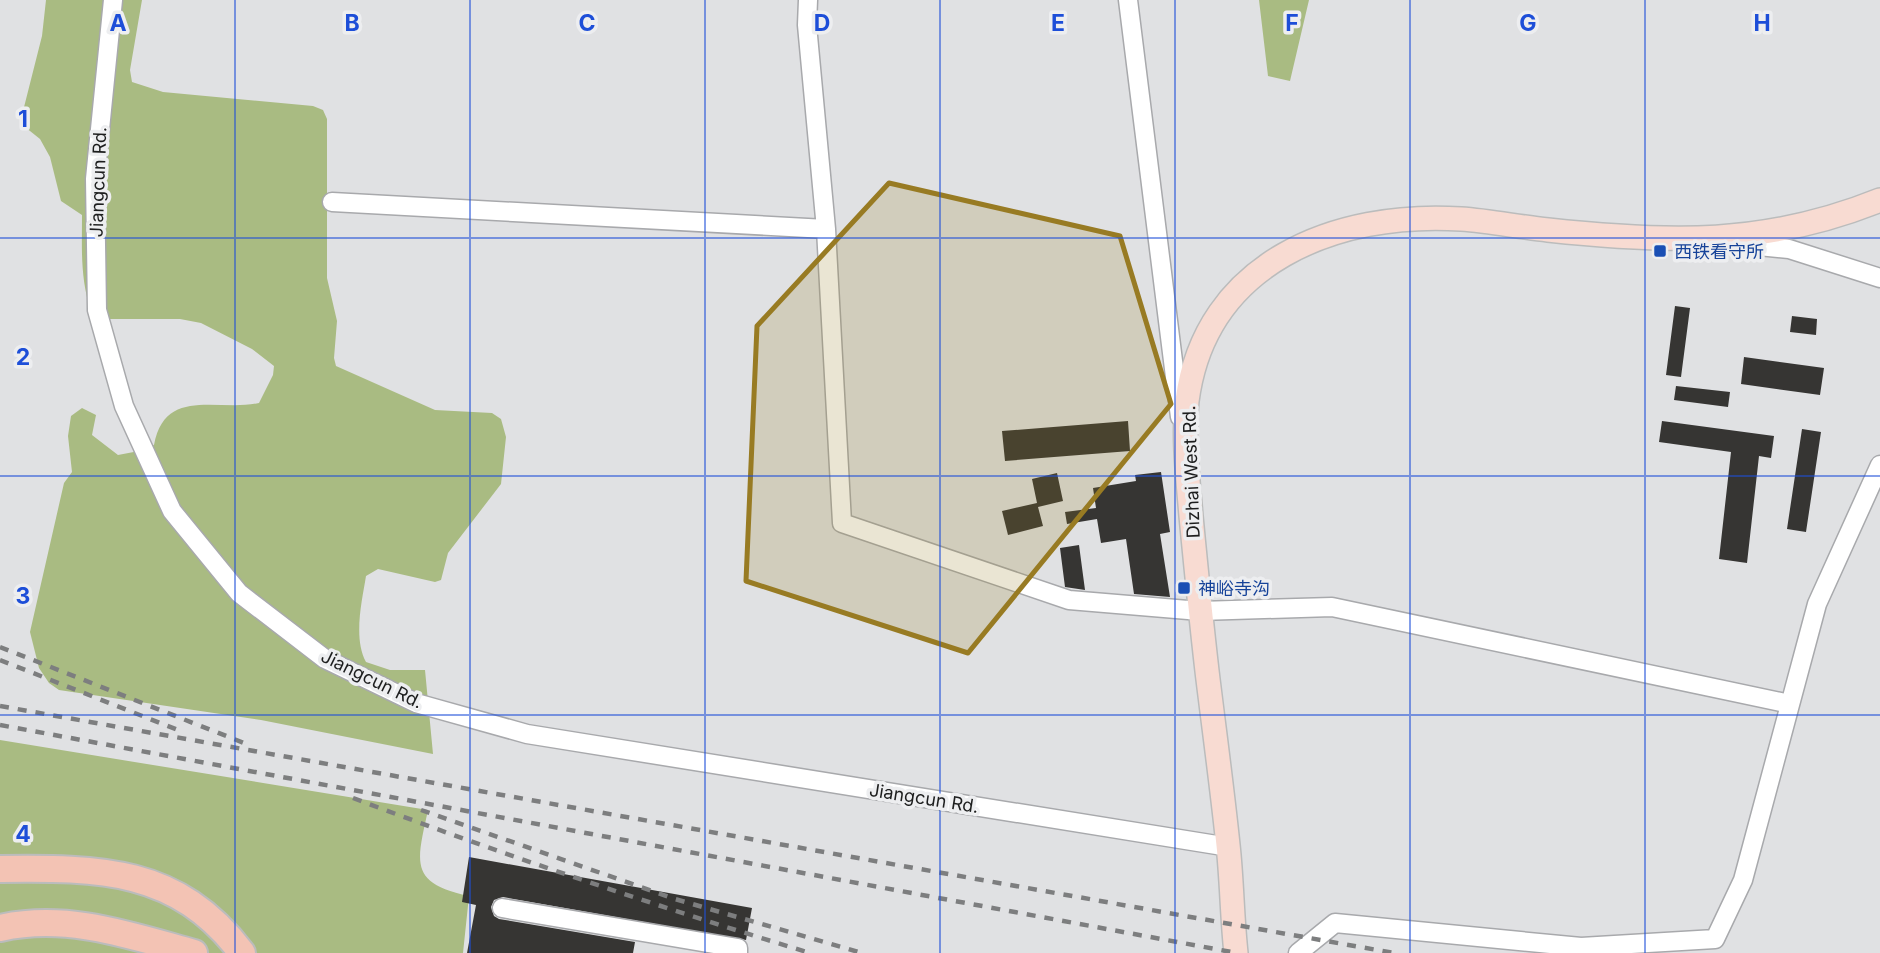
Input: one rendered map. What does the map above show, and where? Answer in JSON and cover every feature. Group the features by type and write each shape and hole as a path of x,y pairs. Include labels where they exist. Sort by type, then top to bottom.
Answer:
{"highway":[{"path":"0,869 112,872 156,883 179,894 209,916 242,953"},
{"path":"0,928 47,921 72,923 189,952"}],"main road":[{"name":"Dizhai West Rd.","path":"1236,953 1228,848 1200,611 1188,479 1187,403 1194,369 1203,348 1222,314 1249,281 1299,245 1351,226 1411,218 1465,220 1547,230 1689,240 1743,236 1791,228 1880,200"}],"street":[{"name":"Jiangcun Rd.","path":"113,0 95,179 97,310 124,406 172,511 239,593 337,665 416,703 527,734 1228,848"},
{"path":"808,0 807,25 826,229 842,523 1069,600 1200,611 1332,607 1790,704"},
{"path":"1128,0 1188,479"},
{"path":"332,202 826,229"},
{"path":"1689,240 1789,249 1880,278"},
{"path":"1298,953 1335,923 1581,947 1715,939 1743,880 1817,604 1880,466"},
{"path":"502,908 738,948 738,953"}],"highlighted area":[{"path":"889,183 1120,236 1171,404 968,653 746,581 757,326"}],"green space":[{"path":"46,0 142,0 130,70 132,82 163,92 313,106 323,110 327,119 327,278 337,321 334,358 336,366 435,410 492,413 501,419 506,437 501,484 448,553 441,580 435,582 378,569 366,576 359,631 362,652 366,662 390,670 425,670 433,754 261,720 59,690 49,683 39,668 30,632 64,483 72,472 68,436 71,416 82,408 96,415 92,435 118,455 139,451 154,445 160,427 169,415 181,408 259,403 273,375 274,366 252,349 201,323 180,319 105,319 91,311 83,275 82,215 61,201 50,157 40,139 20,123 42,36"},
{"path":"1259,0 1309,0 1290,81 1268,76"},
{"path":"0,740 428,810 421,844 422,868 426,877 435,884 469,896 463,953 0,953"}],"building":[{"path":"1675,306 1690,308 1681,377 1666,375"},
{"path":"1792,316 1817,319 1816,335 1790,332"},
{"path":"1744,357 1824,368 1820,395 1741,384"},
{"path":"1676,386 1730,392 1728,407 1674,400"},
{"path":"1128,421 1130,451 1005,461 1002,431"},
{"path":"1662,421 1774,436 1771,458 1759,456 1747,563 1719,559 1731,452 1659,442"},
{"path":"1802,429 1821,432 1806,532 1787,529"},
{"path":"1161,472 1170,532 1160,534 1170,597 1134,594 1126,539 1101,543 1097,519 1067,524 1065,512 1096,508 1093,488 1136,481 1135,475"},
{"path":"1057,473 1063,501 1038,507 1043,526 1008,535 1002,511 1037,503 1032,479"},
{"path":"1079,545 1085,590 1065,587 1060,548"},
{"path":"469,857 752,908 746,940 503,897 494,900 491,907 494,916 499,919 635,942 633,953 467,953 476,905 462,902"}],"railway":[{"path":"0,647 244,743"},
{"path":"0,660 183,732"},
{"path":"0,706 1394,953"},
{"path":"0,725 1237,953"},
{"path":"353,798 580,879 810,953"},
{"path":"421,810 675,899 862,953"}],"place":[{"name":"西铁看守所","path":"1660,251"},
{"name":"神峪寺沟","path":"1184,588"}]}
